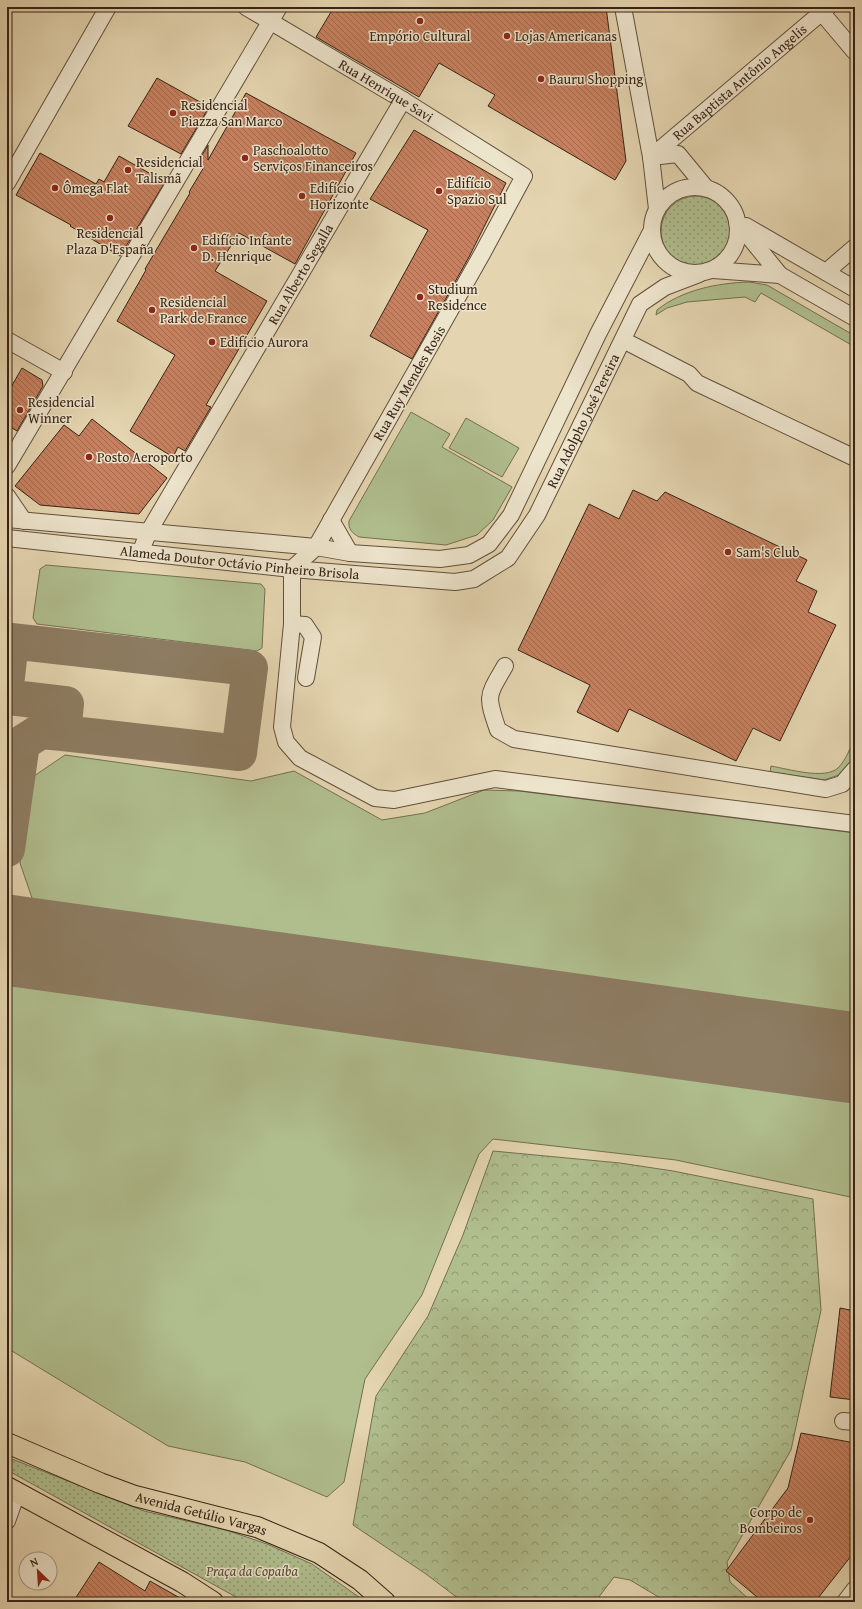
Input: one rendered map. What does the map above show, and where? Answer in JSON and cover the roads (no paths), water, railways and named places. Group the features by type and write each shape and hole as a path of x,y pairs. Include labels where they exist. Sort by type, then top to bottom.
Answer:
{"main road":[{"name":"Avenida Getúlio Vargas","path":"7,1442 100,1483 135,1496 257,1527 319,1553 360,1580 385,1602"},
{"path":"12,1490 182,1582 209,1601"}],"street":[{"path":"7,183 108,7"},
{"name":"Rua Henrique Savi","path":"246,7 403,100 524,176"},
{"path":"7,466 279,7"},
{"path":"623,7 651,157 657,208"},
{"path":"822,9 855,52"},
{"name":"Rua Baptista Antônio Angelis","path":"651,157 822,9"},
{"name":"Rua Alberto Segalla","path":"140,552 149,531 403,100"},
{"path":"651,157 678,154 706,188"},
{"name":"Rua Ruy Mendes Rosis","path":"292,569 316,547 479,261 524,176"},
{"path":"706,272 726,261 734,249 738,235 737,222 733,209 726,200 716,192 706,188 692,187 678,190 666,198 657,208 652,220 651,232 653,246 661,258 672,268 685,273 706,272 780,275"},
{"path":"737,222 855,288"},
{"path":"737,222 780,275 855,318"},
{"name":"Rua Adolpho José Pereira","path":"469,555 489,544 511,515 598,334 651,232"},
{"path":"826,272 855,247"},
{"name":"Rua Adolpho José Pereira","path":"474,579 508,558 537,515 622,344 640,304 665,287 706,272"},
{"path":"598,334 622,344 684,383 697,383 855,458"},
{"path":"7,340 64,372"},
{"path":"7,496 24,521"},
{"name":"Alameda Doutor Octávio Pinheiro Brisola","path":"7,519 316,547 350,553 440,559 469,555"},
{"path":"331,520 350,553"},
{"name":"Alameda Doutor Octávio Pinheiro Brisola","path":"7,538 292,569 455,582 474,579"},
{"path":"292,569 292,624 282,727 286,742 300,758 375,798 394,800 495,778 855,824"},
{"path":"292,624 304,625 313,637 306,678"},
{"path":"505,666 490,691 490,704 498,730 514,739 826,789 842,784 855,769"},
{"path":"7,1521 12,1490"},
{"path":"845,1602 855,1589"}],"place":[{"name":"Empório Cultural","path":"420,21"},
{"name":"Lojas Americanas","path":"507,36"},
{"name":"Bauru Shopping","path":"541,79"},
{"name":"Residencial Piazza San Marco","path":"173,113"},
{"name":"Paschoalotto Serviços Financeiros","path":"245,158"},
{"name":"Residencial Talismã","path":"128,170"},
{"name":"Ômega Flat","path":"55,188"},
{"name":"Edifício Spazio Sul","path":"439,191"},
{"name":"Edifício Horizonte","path":"302,196"},
{"name":"Residencial Plaza D'España","path":"110,218"},
{"name":"Edifício Infante D. Henrique","path":"194,248"},
{"name":"Studium Residence","path":"420,297"},
{"name":"Residencial Park de France","path":"152,310"},
{"name":"Edifício Aurora","path":"212,342"},
{"name":"Residencial Winner","path":"20,410"},
{"name":"Posto Aeroporto","path":"89,457"},
{"name":"Sam's Club","path":"728,552"},
{"name":"Corpo de Bombeiros","path":"810,1520"}],"park label":[{"name":"Praça da Copaíba","path":"252,1571"}]}
